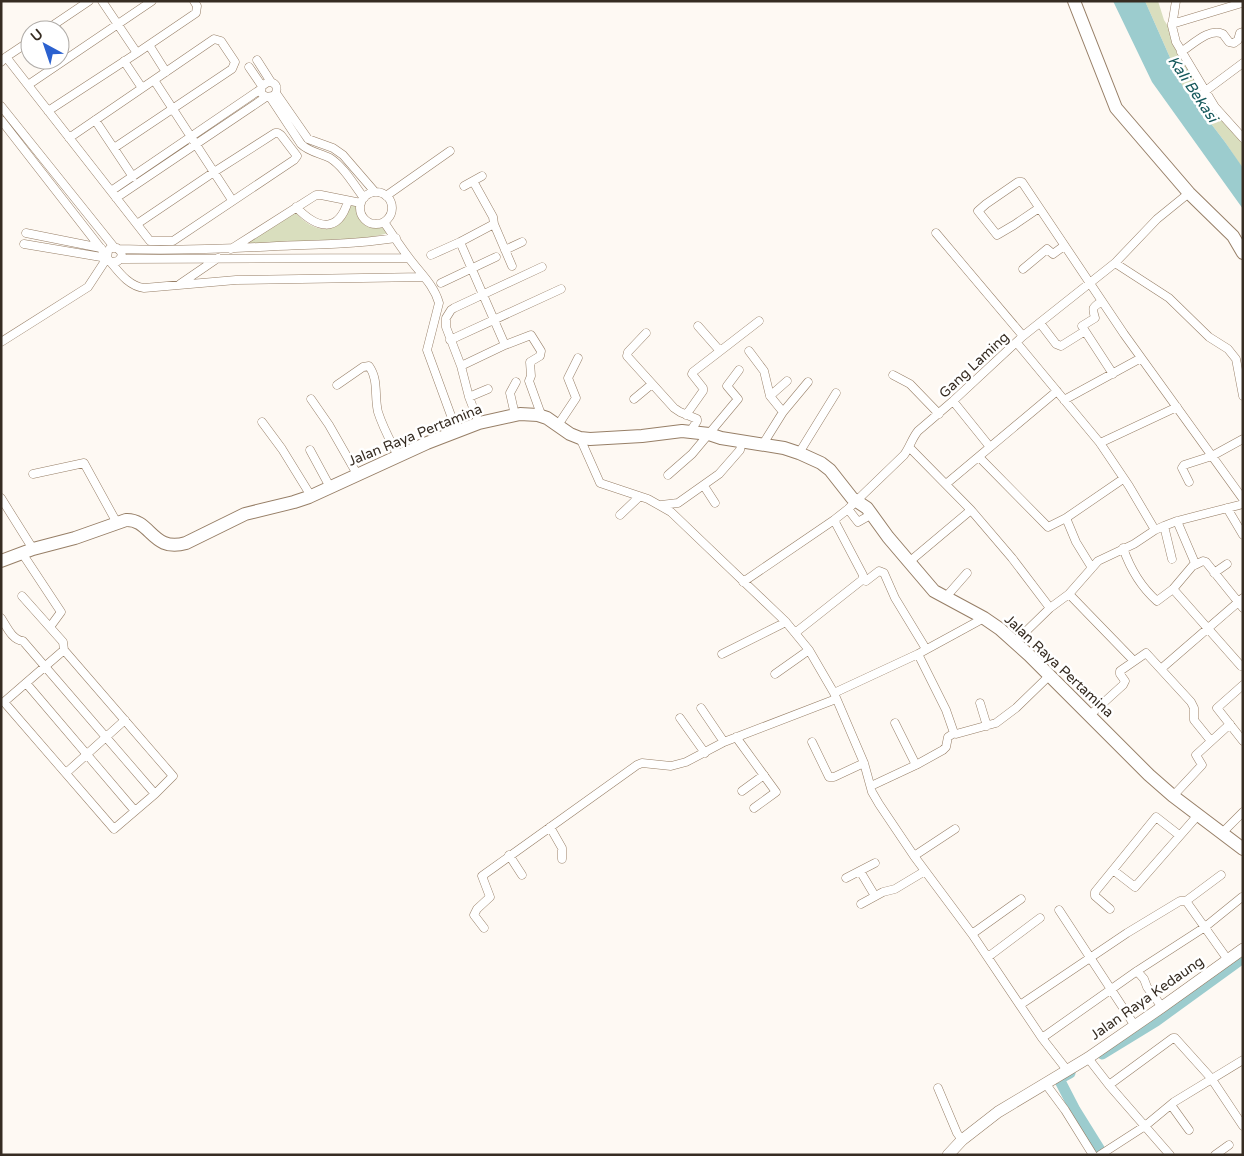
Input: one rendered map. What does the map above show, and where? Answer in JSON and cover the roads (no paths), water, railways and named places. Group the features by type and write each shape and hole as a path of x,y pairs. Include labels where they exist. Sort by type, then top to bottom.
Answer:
{"main road":[{"path":"1074,1 1116,108 1189,193 1233,236 1243,253"},
{"name":"Jalan Raya Pertamina","path":"1,560 75,538 117,523 133,520 162,543 178,546 245,514 311,496 398,456 479,423 515,415 528,414 542,417 580,438 642,436 682,431 784,448 821,463 830,470 852,504 867,508 926,583 945,598 984,618 1000,629 1148,774 1173,796 1243,849"}],"street":[{"path":"61,20 89,1"},
{"path":"102,1 137,53"},
{"path":"28,84 152,1"},
{"path":"48,111 196,13 198,6 194,1"},
{"path":"1176,1 1172,24 1173,34 1204,92 1225,120 1242,134"},
{"path":"1172,24 1242,3"},
{"path":"1182,52 1215,32 1223,34 1229,42 1234,43 1238,40 1240,33 1243,32"},
{"path":"69,138 214,39 221,41 235,62 235,65 114,148"},
{"path":"149,45 166,72"},
{"path":"20,48 4,60 28,84 150,240 173,241 294,160 297,156 278,132 214,172 138,224"},
{"path":"111,191 193,140 271,96 276,87 257,60"},
{"path":"124,61 142,88"},
{"path":"1204,92 1243,63"},
{"path":"249,67 261,87 261,92 271,96 308,139 333,148 344,155 374,192 386,196 390,201 391,212 384,222 375,224 366,221 360,213 362,200 336,163 307,150 301,144 271,96"},
{"path":"154,80 232,200"},
{"path":"116,198 264,83 271,82"},
{"path":"1,106 116,248 122,256 120,259"},
{"path":"1,120 108,258 126,280 137,287 236,280 424,277"},
{"path":"95,120 133,177"},
{"path":"386,196 450,151"},
{"path":"464,186 482,176"},
{"path":"473,181 493,217 494,224 512,266"},
{"path":"1039,208 1014,226 997,235 978,212 986,204 1020,181 1039,208 1141,358 1243,499"},
{"path":"178,285 316,195 348,200 362,200 374,192"},
{"name":"Gang Laming","path":"743,582 834,520 910,448 915,435 1023,336 1120,257 1157,219 1189,193"},
{"path":"296,207 312,222 326,225 338,220 348,200"},
{"path":"384,222 408,258 433,287 440,304 428,346 428,354 457,432"},
{"path":"432,254 494,224"},
{"path":"83,245 88,232"},
{"path":"26,233 101,248"},
{"path":"936,233 1023,336"},
{"path":"1,342 88,287 108,258 108,251 116,248 172,251 231,249 366,242 396,238"},
{"path":"365,257 366,242"},
{"path":"460,242 505,345"},
{"path":"505,250 522,242"},
{"path":"24,244 108,258 118,262 120,259 408,258"},
{"path":"1023,269 1047,249 1052,254 1064,246"},
{"path":"441,283 496,257"},
{"path":"1120,257 1169,298 1209,337 1228,349 1236,359 1243,396"},
{"path":"479,423 469,397 461,366 450,340 445,324 446,318 454,308 542,267"},
{"path":"450,340 561,289"},
{"path":"1102,301 1093,307 1094,318 1082,326 1113,374"},
{"path":"686,415 703,391 692,373 759,321"},
{"path":"1040,323 1059,346 1085,331"},
{"path":"698,326 720,351"},
{"path":"646,332 628,352 627,356 674,408 697,419 690,432"},
{"path":"461,366 531,335 541,351 540,356 530,362 531,376 529,381 542,417"},
{"path":"1017,343 1100,443 1155,530"},
{"path":"748,351 764,371 770,396 783,412"},
{"path":"558,425 576,398 568,378 578,358"},
{"path":"1064,400 1141,358"},
{"path":"337,385 363,367 369,366 374,373 376,383 378,411 398,456"},
{"path":"668,475 692,454 738,399 727,386 739,370"},
{"path":"893,375 910,384 939,414"},
{"path":"770,396 787,381"},
{"path":"515,415 510,393 516,382"},
{"path":"763,444 783,412 808,382"},
{"path":"634,400 652,384"},
{"path":"469,397 488,389"},
{"path":"946,484 1057,391"},
{"path":"799,453 836,393"},
{"path":"311,400 329,425 357,474"},
{"path":"954,401 990,447"},
{"path":"1100,443 1177,407"},
{"path":"262,422 282,449 311,496"},
{"path":"580,438 600,483 661,505 688,527 786,622 809,650 835,696 864,763 878,804 924,871 972,934 1042,1038 1067,1070"},
{"path":"1189,482 1183,466 1212,456 1243,439"},
{"path":"661,505 678,503 704,486 719,474 740,450 742,441"},
{"path":"910,448 971,510 1012,558 1050,608"},
{"path":"310,450 330,487"},
{"path":"979,457 1045,526 1050,526 1066,518 1123,479"},
{"path":"32,474 84,463 117,523"},
{"path":"704,486 715,504"},
{"path":"620,515 639,497"},
{"path":"1,498 61,612 50,627"},
{"path":"1014,643 1050,608 1069,594 1098,561 1134,544 1164,526 1243,504"},
{"path":"1227,508 1243,535"},
{"path":"909,562 971,510"},
{"path":"1066,518 1076,542 1092,568"},
{"path":"834,520 863,575 862,580"},
{"path":"1177,521 1195,565"},
{"path":"1164,526 1172,559"},
{"path":"1123,548 1134,574 1156,600 1173,589 1195,565 1205,561 1241,603 1207,628 1162,668"},
{"path":"1214,573 1227,564"},
{"path":"795,632 862,580 866,581 879,570 884,573 895,598 926,650"},
{"path":"945,598 967,573"},
{"path":"1173,589 1240,666"},
{"path":"1069,594 1134,660"},
{"path":"22,596 63,642 64,650 173,776 114,829 4,702 64,650"},
{"path":"1,618 14,637 23,641 155,794"},
{"path":"484,928 474,915 490,895 482,876 636,765 642,763 671,766 686,762 724,742 835,696 984,618"},
{"path":"722,654 786,622"},
{"path":"775,674 809,650"},
{"path":"1090,716 1123,685 1125,681 1119,673 1134,660 1146,653 1162,668 1191,702 1194,708 1194,720 1211,740"},
{"path":"918,654 946,710 954,733"},
{"path":"871,786 943,750 946,747 948,737 954,733 987,726 996,722 1008,714 1049,676"},
{"path":"26,683 135,811"},
{"path":"1243,685 1218,706 1218,709 1243,741"},
{"path":"980,703 987,726"},
{"path":"701,708 724,742"},
{"path":"680,718 705,753"},
{"path":"66,773 125,720"},
{"path":"894,723 916,765"},
{"path":"1173,796 1202,765 1195,756 1230,724"},
{"path":"736,737 776,792 754,808"},
{"path":"812,742 829,777 834,777 864,763"},
{"path":"742,791 764,775"},
{"path":"1222,834 1243,812"},
{"path":"1113,870 1135,887 1198,815"},
{"path":"1110,909 1094,894 1156,816 1179,835"},
{"path":"550,827 562,848 562,859"},
{"path":"914,856 954,829"},
{"path":"509,855 522,875"},
{"path":"846,878 875,863"},
{"path":"860,871 875,896"},
{"path":"861,904 884,891 896,888 924,871"},
{"path":"1020,1005 1135,928 1180,902 1186,901 1221,875"},
{"path":"1042,1038 1136,971 1204,926 1242,895"},
{"path":"972,934 1022,899"},
{"path":"1186,901 1228,960"},
{"path":"1059,910 1134,1026"},
{"path":"988,957 1040,918"},
{"name":"Jalan Raya Kedaung","path":"948,1155 962,1140 998,1112 1046,1085 1067,1070 1090,1061 1134,1026 1243,949"},
{"path":"1136,971 1145,980 1147,987 1162,1007"},
{"path":"1109,1084 1173,1038 1178,1040 1211,1078 1243,1126"},
{"path":"1090,1061 1170,1155"},
{"path":"1102,1154 1211,1078 1242,1062"},
{"path":"1046,1085 1065,1110 1093,1155"},
{"path":"938,1088 962,1140"},
{"path":"1171,1105 1189,1130"},
{"path":"1215,1155 1228,1145"}],"water":[{"path":"1113,1 1145,1 1183,87 1243,168 1243,209 1152,82"}],"waterway":[{"path":"1102,1054 1156,1021 1243,958"},
{"path":"1070,1073 1059,1079 1075,1110 1103,1155"}],"water label":[{"name":"Kali Bekasi","path":"1193,89"}]}
